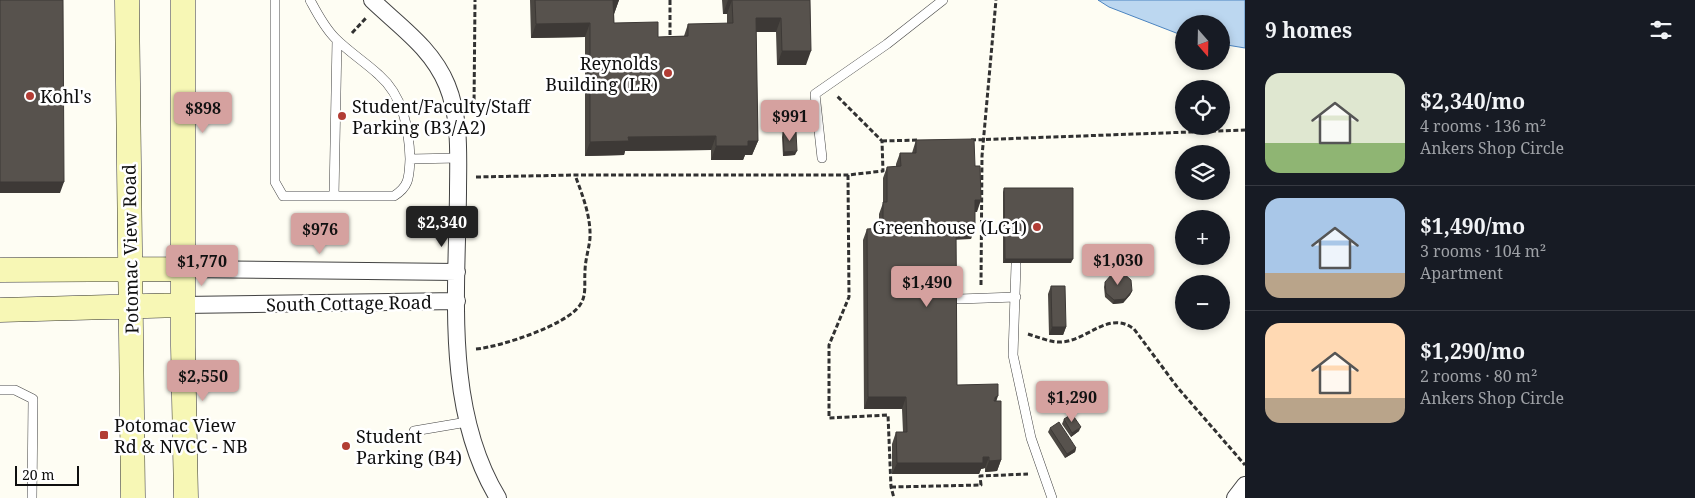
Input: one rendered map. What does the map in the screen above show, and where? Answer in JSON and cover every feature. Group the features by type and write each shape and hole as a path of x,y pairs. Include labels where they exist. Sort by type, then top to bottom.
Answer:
{"main road":[{"name":"Potomac View Road","path":"127,0 133,498"},
{"path":"184,0 182,269 186,498"},
{"name":"South Cottage Road","path":"0,270 182,269"},
{"name":"South Cottage Road","path":"0,310 183,305"}],"street":[{"path":"371,8 410,34 431,57 447,85 458,126 458,350 467,422 474,444 498,498"},
{"name":"South Cottage Road","path":"182,269 457,272"},
{"name":"South Cottage Road","path":"183,305 457,301"},
{"path":"1235,498 1245,485"}],"lane":[{"path":"275,0 275,182 283,196 394,196 403,191 409,182 410,136 404,113 394,92 381,76 337,40 322,22 310,0"},
{"path":"822,158 816,94 887,44 943,0"},
{"path":"334,196 337,40"},
{"path":"410,158 458,158"},
{"path":"1016,265 1014,355 1031,438 1052,498"},
{"path":"959,299 1016,296"},
{"path":"0,390 15,390 33,398 32,498"},
{"path":"414,430 467,422"}],"path":[{"path":"474,0 474,113"},
{"path":"670,0 670,45"},
{"path":"981,298 985,139 996,0"},
{"path":"351,34 371,8"},
{"path":"475,168 475,177 848,175 883,171 882,141 827,86"},
{"path":"966,140 1245,130"},
{"path":"882,141 929,140"},
{"path":"468,350 491,348 565,320 580,305 585,294 585,270 590,236 586,209 575,175"},
{"path":"848,175 849,297 829,345 829,418 888,415 891,487 894,498"},
{"path":"1015,331 1062,342 1113,321 1126,322 1134,329 1178,388 1245,465"},
{"path":"891,487 981,485 980,476 1029,474 1042,470"}],"water":[{"path":"1098,0 1245,0 1245,48 1230,46 1230,15 1175,15 1175,33 1109,7"}],"building":[{"name":"Kohl's","path":"0,0 63,0 64,182 0,182"},
{"name":"Reynolds Building (LR)","path":"535,0 613,0 614,23 658,22 658,37 688,36 688,24 733,23 732,0 810,0 811,51 782,51 781,18 756,18 758,141 748,141 748,146 716,146 716,136 628,137 629,141 590,142 590,23 536,24"},
{"path":"783,132 796,132 797,151 784,152"},
{"path":"974,139 975,166 980,166 981,200 975,200 975,227 956,228 957,385 998,384 998,396 995,397 994,401 1001,401 1001,460 989,461 989,457 983,457 983,463 897,463 896,432 907,432 906,397 868,397 867,229 883,228 883,202 887,202 887,167 901,166 900,153 916,153 916,140"},
{"name":"Greenhouse (LG1)","path":"1004,188 1073,188 1073,259 1005,259"},
{"path":"1123,273 1131,280 1132,291 1125,299 1114,300 1106,293 1105,282 1112,274"},
{"path":"1051,286 1065,286 1066,327 1052,327"},
{"path":"1072,414 1081,427 1072,433 1064,419"},
{"path":"1059,422 1076,448 1067,454 1050,428"}],"place":[{"name":"Reynolds Building (LR)","path":"668,73"},
{"name":"Kohl's","path":"30,96"},
{"name":"Student/Faculty/Staff Parking (B3/A2)","path":"342,116"},
{"name":"Greenhouse (LG1)","path":"1037,227"},
{"name":"Potomac View Rd & NVCC - NB","path":"104,435"},
{"name":"Student Parking (B4)","path":"346,446"}]}
